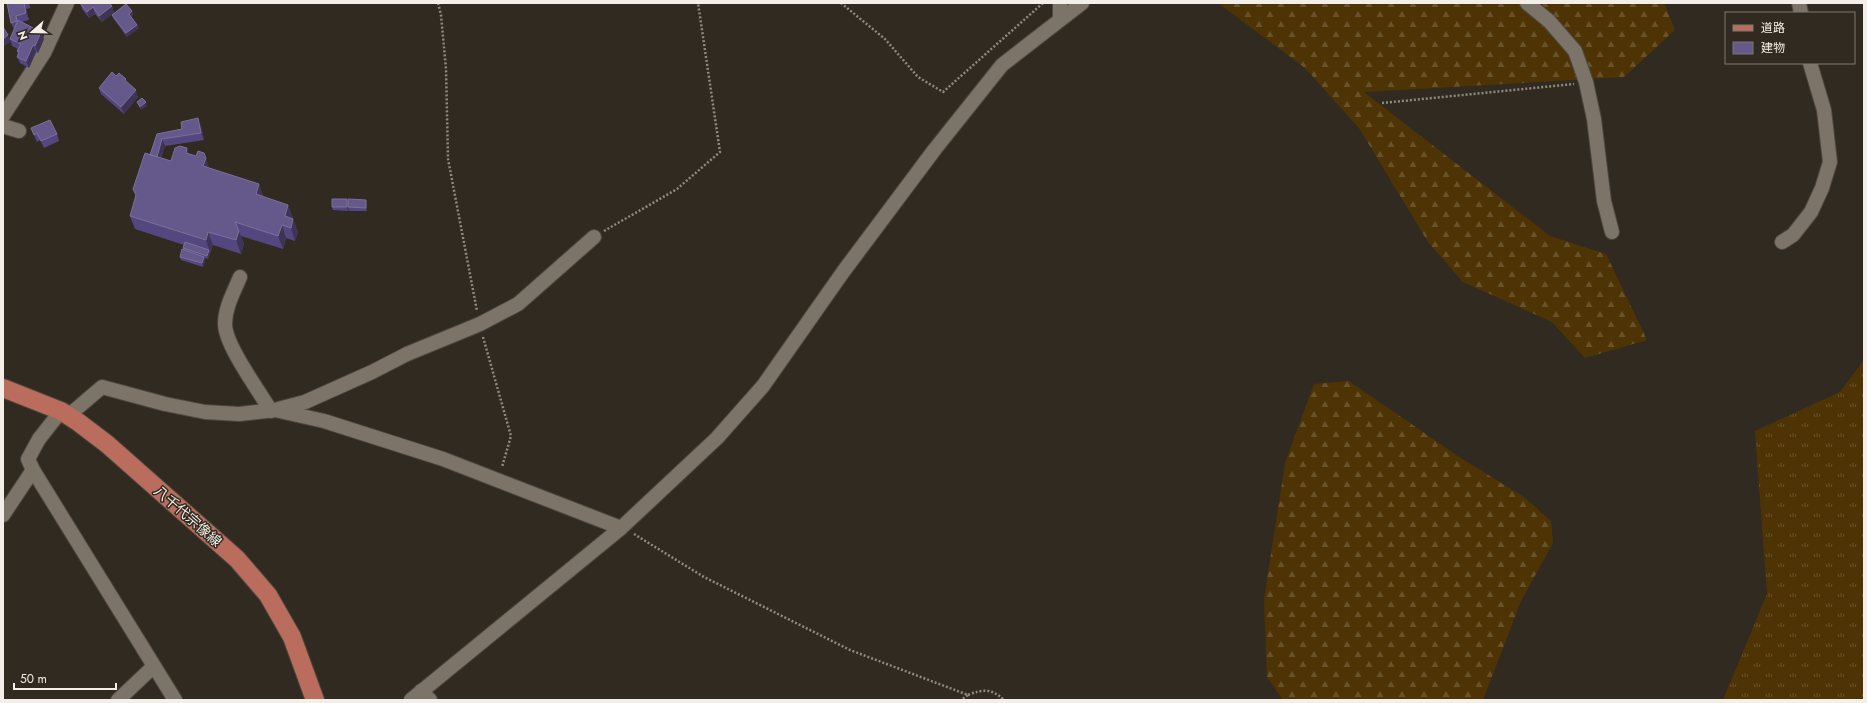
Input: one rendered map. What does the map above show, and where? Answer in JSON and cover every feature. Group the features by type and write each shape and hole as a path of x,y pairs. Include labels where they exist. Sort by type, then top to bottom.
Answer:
{"main road":[{"name":"八千代宗像線","path":"3,388 64,414 107,444 237,559 268,595 292,637 315,700"}],"street":[{"path":"3,116 44,52 67,3"},
{"path":"1060,3 1060,20"},
{"path":"420,697 621,528 718,438 763,386 843,272 912,180 1002,65 1082,3"},
{"path":"1527,3 1549,21 1575,51 1586,82 1594,119 1604,201 1612,232"},
{"path":"1782,242 1793,235 1811,212 1822,188 1830,162 1824,110 1810,64"},
{"path":"3,126 19,130"},
{"path":"175,700 33,470 28,459 38,439 64,414 102,387 165,404 205,412 239,414 273,410 304,402 407,354 480,324 518,304 594,237"},
{"path":"240,277 227,309 225,325 231,344 273,410 324,421 443,459 621,528"},
{"path":"3,515 33,470"},
{"path":"118,700 154,666"}],"path":[{"path":"438,3 441,15 446,69 448,159 480,324 511,436 498,481"},
{"path":"594,237 677,189 720,152 698,3"},
{"path":"841,3 885,39 918,77 943,92 1043,3"},
{"path":"1382,103 1586,82"},
{"path":"621,528 641,537 704,577 850,650 968,695"},
{"path":"961,700 968,695 983,690 998,694 1004,700"}],"green space":[{"path":"1218,3 1664,3 1675,30 1624,77 1364,92 1550,236 1606,254 1647,340 1585,358 1552,322 1463,282 1428,242 1359,128 1305,68"},
{"path":"1864,360 1864,700 1723,700 1767,594 1755,431 1840,392"},
{"path":"1349,381 1459,457 1524,497 1551,521 1553,543 1521,601 1483,700 1283,700 1267,677 1264,599 1285,463 1314,384"}],"building":[{"path":"7,3 24,3 26,13 16,16 17,21 11,23"},
{"path":"80,3 109,3 112,6 99,16 93,7 87,12"},
{"path":"126,4 132,11 129,14 137,25 126,33 112,15"},
{"path":"18,20 41,32 26,61 17,57 19,52 17,51 21,44 10,39"},
{"path":"3,27 8,35 3,39"},
{"path":"112,72 116,76 119,73 136,90 121,107 99,88"},
{"path":"142,98 146,102 140,107 137,102"},
{"path":"198,118 201,133 162,139 157,157 150,155 157,134 182,129 181,122"},
{"path":"50,120 57,134 41,141 37,133 34,135 31,128"},
{"path":"180,146 187,148 186,153 196,156 198,151 204,153 206,158 203,166 259,184 256,194 288,205 285,216 293,219 291,228 282,225 278,236 235,222 239,231 236,240 208,232 206,240 130,216 136,195 133,189 145,153 171,161 175,148"},
{"path":"332,199 347,199 347,207 332,207"},
{"path":"348,199 366,200 366,208 348,207"},
{"path":"185,242 209,250 207,256 183,248"},
{"path":"182,249 204,257 202,263 180,257"}]}
